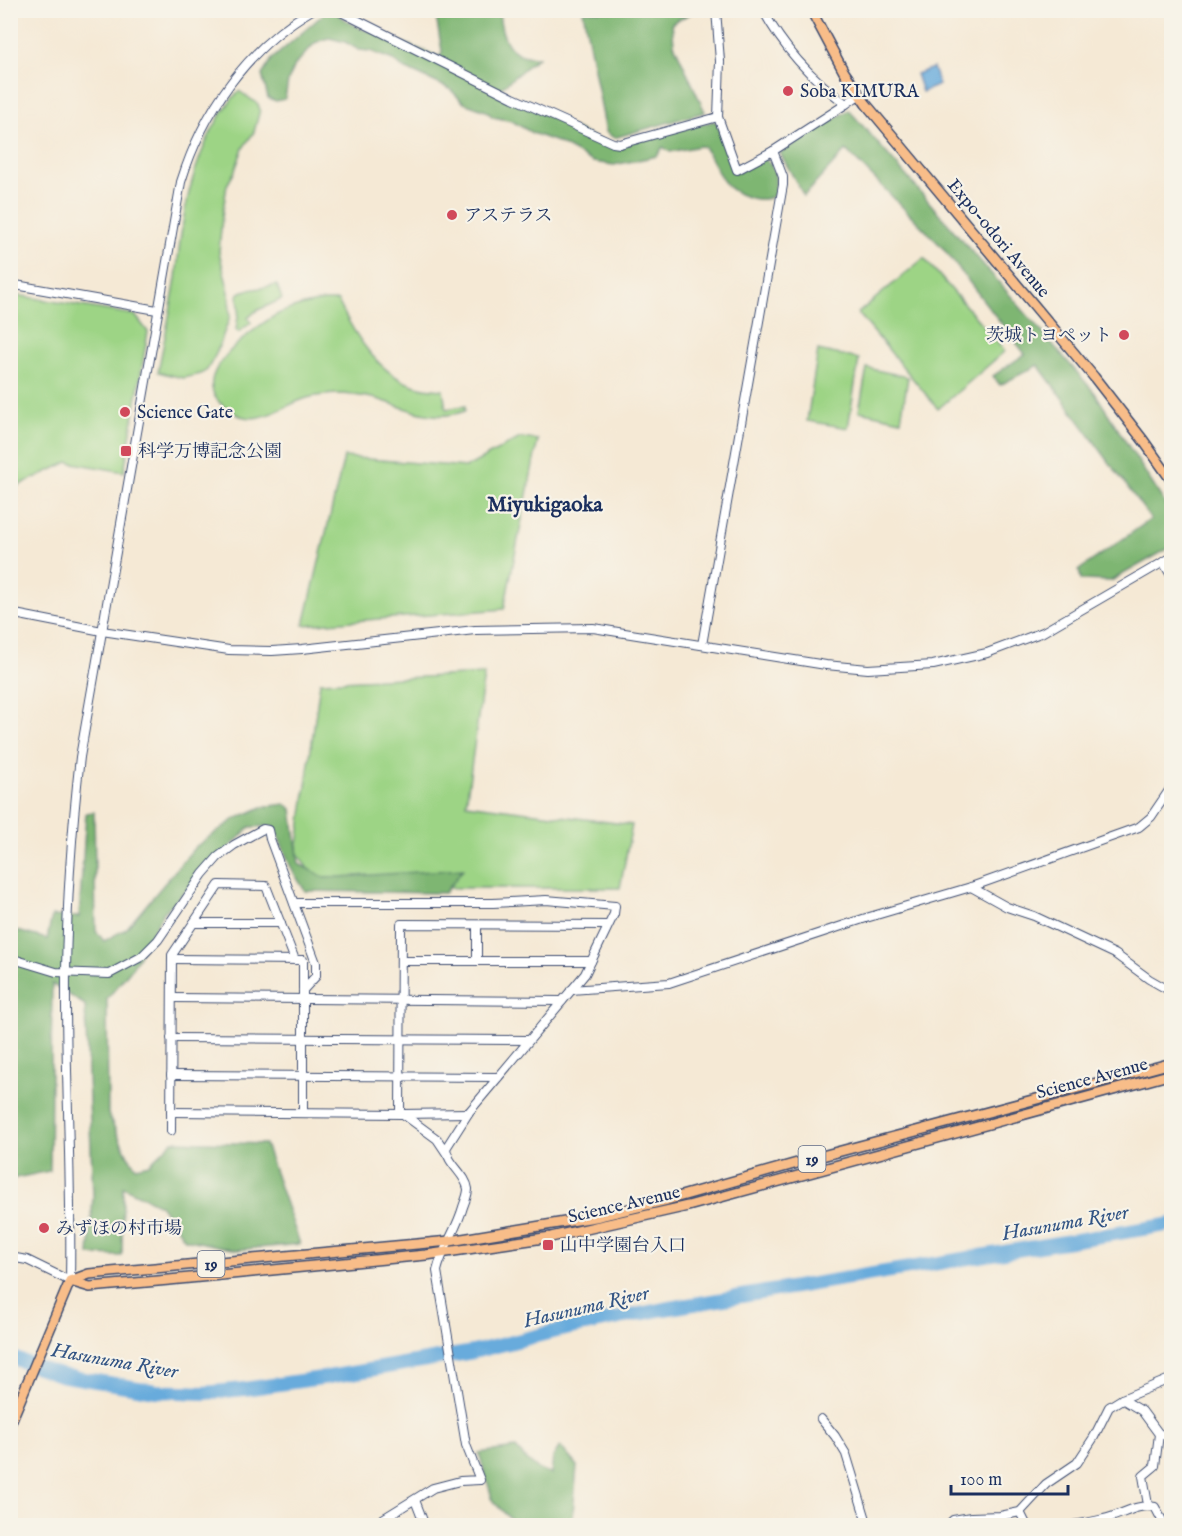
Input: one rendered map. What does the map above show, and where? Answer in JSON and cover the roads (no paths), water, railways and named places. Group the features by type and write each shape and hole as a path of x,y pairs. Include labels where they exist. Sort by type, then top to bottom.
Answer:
{"main road":[{"name":"Expo-odori Avenue","path":"811,10 825,39 859,95 1094,377 1172,481"},
{"name":"Science Avenue","path":"70,1281 89,1274 450,1241 583,1220 656,1203 822,1156 1172,1063"},
{"name":"Science Avenue","path":"70,1281 90,1287 443,1253 551,1238 688,1206 1172,1074"},
{"path":"10,1424 70,1281"}],"street":[{"path":"10,1257 27,1260 70,1281 66,973 67,909 75,804 80,757 181,182 194,145 208,117 230,84 272,38 312,10"},
{"path":"337,10 513,98 613,143 620,144 718,117"},
{"path":"716,10 720,61 718,117 737,170 773,151 859,95"},
{"path":"764,10 778,34 808,72 846,104"},
{"path":"702,645 783,184 783,177 773,151"},
{"path":"10,284 158,310"},
{"path":"10,614 102,631 229,650 292,649 475,630 593,628 826,665 868,669 933,665 987,653 1043,632 1172,557"},
{"path":"1163,562 1172,577"},
{"path":"571,990 669,983 866,918 971,887 1139,827 1151,817 1172,786"},
{"path":"10,957 56,972 109,974 141,957 158,940 203,874 219,857 234,845 263,829 268,830 317,969 314,979 303,990"},
{"path":"171,1131 172,955 219,885 266,886 295,960"},
{"path":"971,887 1007,907 1034,916 1115,954 1149,979 1172,992"},
{"path":"294,903 493,903 546,900 615,906 585,974 527,1040 468,1113 446,1148 447,1154"},
{"path":"194,923 281,923"},
{"path":"402,1114 401,924 608,925"},
{"path":"477,925 477,961"},
{"path":"172,959 303,960 303,1113"},
{"path":"401,961 591,961"},
{"path":"172,998 562,1001"},
{"path":"171,1038 527,1040"},
{"path":"171,1075 498,1077"},
{"path":"171,1112 468,1113"},
{"path":"366,1526 373,1525 433,1488 460,1481 480,1480 466,1445 437,1271 443,1253 458,1225 468,1192 463,1178 437,1138 402,1114"},
{"path":"947,1526 953,1521 971,1517 1000,1516 1020,1512 1046,1484 1077,1463 1094,1437 1109,1407 1122,1399 1172,1378"},
{"path":"1122,1399 1143,1411 1159,1434 1155,1466 1143,1476 1148,1505"},
{"path":"821,1419 846,1455 868,1526"},
{"path":"1159,1434 1172,1437"},
{"path":"415,1500 425,1526"},
{"path":"1066,1526 1106,1519 1148,1505 1155,1507 1165,1526"},
{"path":"1020,1512 1027,1526"}],"water":[{"path":"933,68 939,85 922,92 916,74"}],"waterway":[{"name":"Hasunuma River","path":"10,1357 60,1375 156,1391 204,1393 244,1389 473,1352 556,1331 664,1309 1172,1224"}],"place":[{"name":"Soba KIMURA","path":"788,91"},
{"name":"アステラス","path":"452,215"},
{"name":"茨城トヨペット","path":"1124,335"},
{"name":"Science Gate","path":"125,412"},
{"name":"科学万博記念公園","path":"126,451"},
{"name":"みずほの村市場","path":"44,1228"},
{"name":"山中学園台入口","path":"548,1245"}],"district":[{"name":"Miyukigaoka","path":"545,504"}]}
